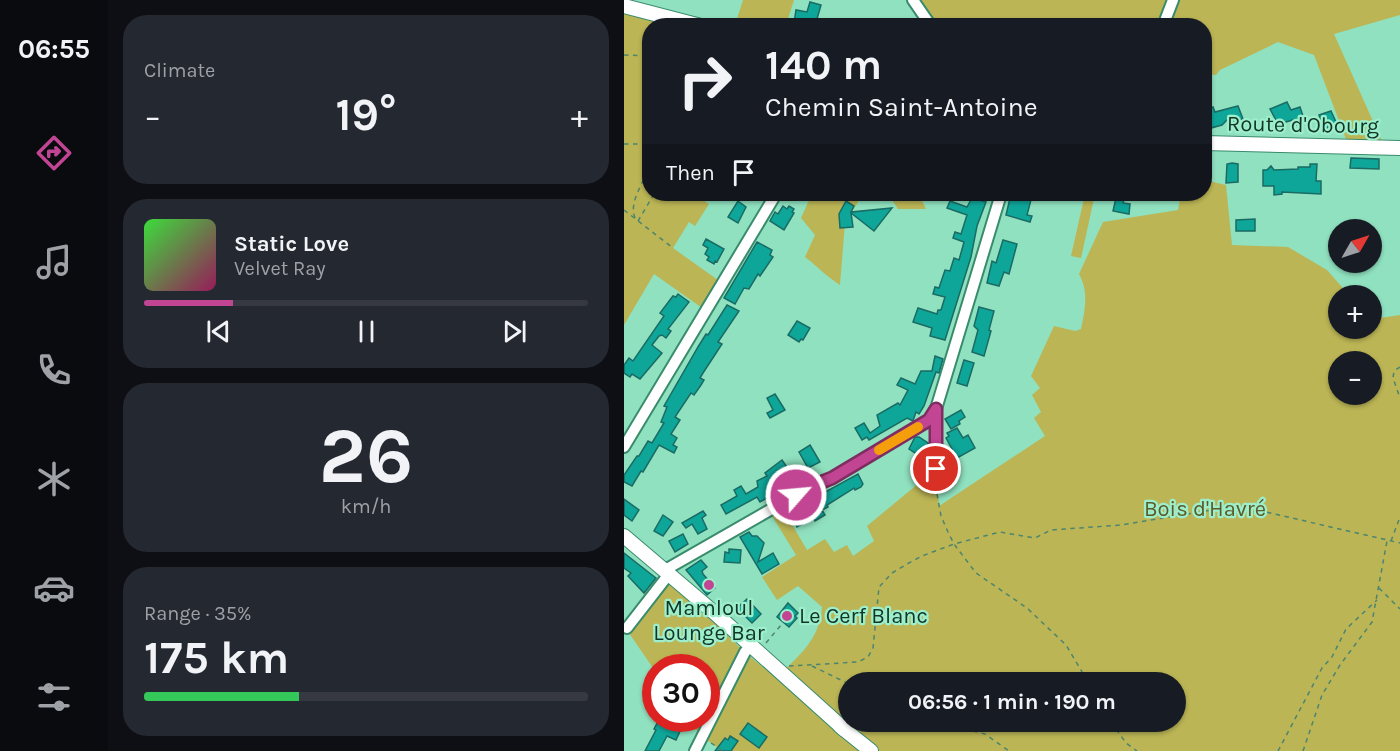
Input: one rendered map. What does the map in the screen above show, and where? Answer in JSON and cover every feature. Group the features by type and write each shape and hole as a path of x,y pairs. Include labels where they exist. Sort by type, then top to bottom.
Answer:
{"main road":[{"path":"624,6 670,18"},
{"name":"Route d'Obourg","path":"1212,143 1400,148"},
{"path":"624,536 667,572 775,671 871,751"}],"street":[{"path":"913,0 925,18"},
{"path":"1166,18 1173,0"},
{"path":"624,447 772,201"},
{"path":"627,628 667,572 929,420 936,409 999,201"},
{"path":"936,409 936,486"},
{"path":"695,751 752,650"}],"path":[{"path":"624,55 642,56"},
{"path":"624,144 642,144"},
{"path":"637,220 633,212 634,204 642,183"},
{"path":"637,220 649,201"},
{"path":"624,210 673,248"},
{"path":"1400,367 1394,371 1393,378 1400,398"},
{"path":"936,486 941,516 954,544 976,573 1027,608 1066,645 1082,672"},
{"path":"775,671 811,665 858,662 868,657 873,648 879,587 892,573 922,556 954,544 1000,532 1035,538 1051,530 1121,525 1212,510 1266,512 1400,543"},
{"path":"1391,541 1400,517"},
{"path":"1303,751 1322,695 1340,665 1372,622 1387,540"},
{"path":"1379,588 1400,609"},
{"path":"1278,751 1322,668 1332,657 1346,629 1377,600"},
{"path":"752,650 781,625"},
{"path":"811,665 838,678"},
{"path":"978,732 986,734 1009,751"},
{"path":"1118,732 1126,743 1137,751"},
{"path":"703,737 723,751"}],"green space":[{"path":"743,0 794,0 788,18 737,18"},
{"path":"913,0 1400,0 1400,15 1334,34 1385,148 1349,147 1314,55 1278,42 1220,70 1216,75 1212,75 1212,18 926,18"},
{"path":"624,6 673,18 642,18 642,201 704,201 709,204 695,226 689,222 673,248 722,283 705,310 654,274 624,325"},
{"name":"Bois d'Havré","path":"1212,182 1226,185 1232,245 1288,247 1327,270 1340,285 1328,285 1328,339 1382,339 1382,318 1400,315 1400,751 723,751 701,736 698,732 720,732 720,654 643,654 627,628 669,574 734,642 777,677 813,638 822,607 798,586 777,600 762,577 796,555 769,511 780,504 807,550 825,539 834,552 847,545 853,556 874,541 867,526 936,469 939,506 1045,436 1034,418 1041,412 1032,395 1040,388 1031,376 1054,326 1075,331 1081,329 1085,294 1079,274 1103,222 1178,210 1180,201 1212,201"},
{"path":"809,201 859,201 845,223 840,285 805,257 815,235 801,218"},
{"path":"893,201 922,201 926,209 898,209"},
{"path":"1083,201 1093,201 1081,258 1071,256"}],"building":[{"path":"810,2 821,5 817,18 795,18 796,10 807,12"},
{"path":"1287,102 1291,110 1300,107 1303,123 1295,125 1293,120 1278,124 1270,109"},
{"path":"1238,106 1243,119 1229,122 1228,119 1222,125 1212,128 1212,107 1215,112"},
{"path":"1331,111 1337,124 1324,129 1319,115"},
{"path":"1351,158 1379,159 1379,169 1350,168"},
{"path":"1227,164 1238,164 1238,182 1226,183"},
{"path":"1310,164 1317,164 1316,181 1321,181 1321,194 1282,192 1282,194 1274,195 1274,186 1263,186 1263,170 1271,166 1274,170 1298,169 1298,167 1310,167"},
{"path":"738,201 746,207 738,223 728,217"},
{"path":"846,201 854,206 851,212 892,208 874,231 851,213 853,227 840,228 839,214"},
{"path":"950,201 967,207 970,201 986,202 945,340 930,336 932,328 913,322 918,308 937,314 938,310 941,310 945,297 933,294 935,287 939,288 945,270 950,271 954,258 959,260 964,242 953,238 955,232 961,234 967,215 947,208"},
{"path":"1009,201 1031,201 1027,215 1032,216 1030,222 1006,215"},
{"path":"1115,201 1130,204 1129,214 1113,211"},
{"path":"783,206 787,209 789,206 794,209 784,230 770,221 775,212 778,214"},
{"path":"1255,219 1255,231 1236,231 1236,220"},
{"path":"706,239 724,249 714,264 707,260 709,257 705,254 708,248 703,245"},
{"path":"1003,240 1017,244 1009,274 1004,272 999,286 987,283 992,261 996,263"},
{"path":"757,242 772,250 770,255 773,257 749,289 744,288 735,304 724,298"},
{"path":"678,294 689,302 668,329 671,331 666,338 659,336 652,345 662,353 640,379 632,374 630,377 624,373 624,365 629,358 633,361 664,316 660,313 673,296 676,297"},
{"path":"727,305 739,311 718,342 722,344 700,378 704,380 701,385 694,395 691,393 675,417 680,420 671,434 677,438 673,445 677,447 674,453 659,445 632,486 624,482 624,475 648,441 652,443 664,423 661,422 667,407 664,406 706,334 708,335"},
{"path":"979,307 994,311 984,356 972,352 978,330 974,326"},
{"path":"797,321 810,328 803,340 799,342 788,335"},
{"path":"935,356 943,359 939,373 936,372 924,406 919,414 916,412 913,421 907,418 869,440 867,437 862,440 855,428 864,423 870,433 880,426 877,415 898,403 900,405 908,390 897,385 901,378 915,384 921,371 932,371"},
{"path":"964,360 974,363 967,386 957,383"},
{"path":"775,394 785,410 770,418 767,413 773,410 767,398"},
{"path":"961,410 965,417 959,421 960,424 951,429 945,419"},
{"path":"957,428 963,438 968,435 975,448 957,458 946,438 949,436 947,433"},
{"path":"915,437 928,443 920,461 918,455 909,449"},
{"path":"810,445 820,462 808,468 799,452"},
{"path":"782,460 793,476 768,492 770,496 760,502 757,497 726,514 721,505 737,496 734,490 741,486 746,494 758,487 757,481 767,476 765,473"},
{"path":"858,474 863,484 861,487 855,490 854,488 827,505 828,507 822,510 825,515 815,521 813,517 797,527 794,524 787,513"},
{"path":"624,499 639,510 632,521 624,515"},
{"path":"703,511 706,515 702,518 707,529 698,534 692,524 686,528 682,523"},
{"path":"663,515 673,522 663,536 654,531"},
{"path":"749,532 764,543 758,562 773,553 779,564 762,574 740,537"},
{"path":"683,534 688,544 675,552 669,541"},
{"path":"729,549 741,550 740,563 724,562 725,552 729,553"},
{"path":"624,553 656,578 644,593 628,576 631,573 624,568"},
{"path":"701,560 707,567 702,571 703,574 715,588 707,595 686,570"},
{"path":"747,599 761,614 752,623 742,613 740,615 735,610"},
{"path":"788,603 798,613 795,616 797,618 789,627 777,617"},
{"path":"748,723 767,737 759,748 740,734"},
{"path":"655,732 680,732 676,740 667,736 659,751 645,751"},
{"path":"730,736 738,741 731,751 715,751 725,738 728,740"}],"slow traffic":[{"path":"879,450 918,427"}],"place":[{"name":"Mamloul Lounge Bar","path":"709,585"},
{"name":"Le Cerf Blanc","path":"787,616"}],"route":[{"path":"796,495 832,478 929,420 936,409 936,469"}]}
